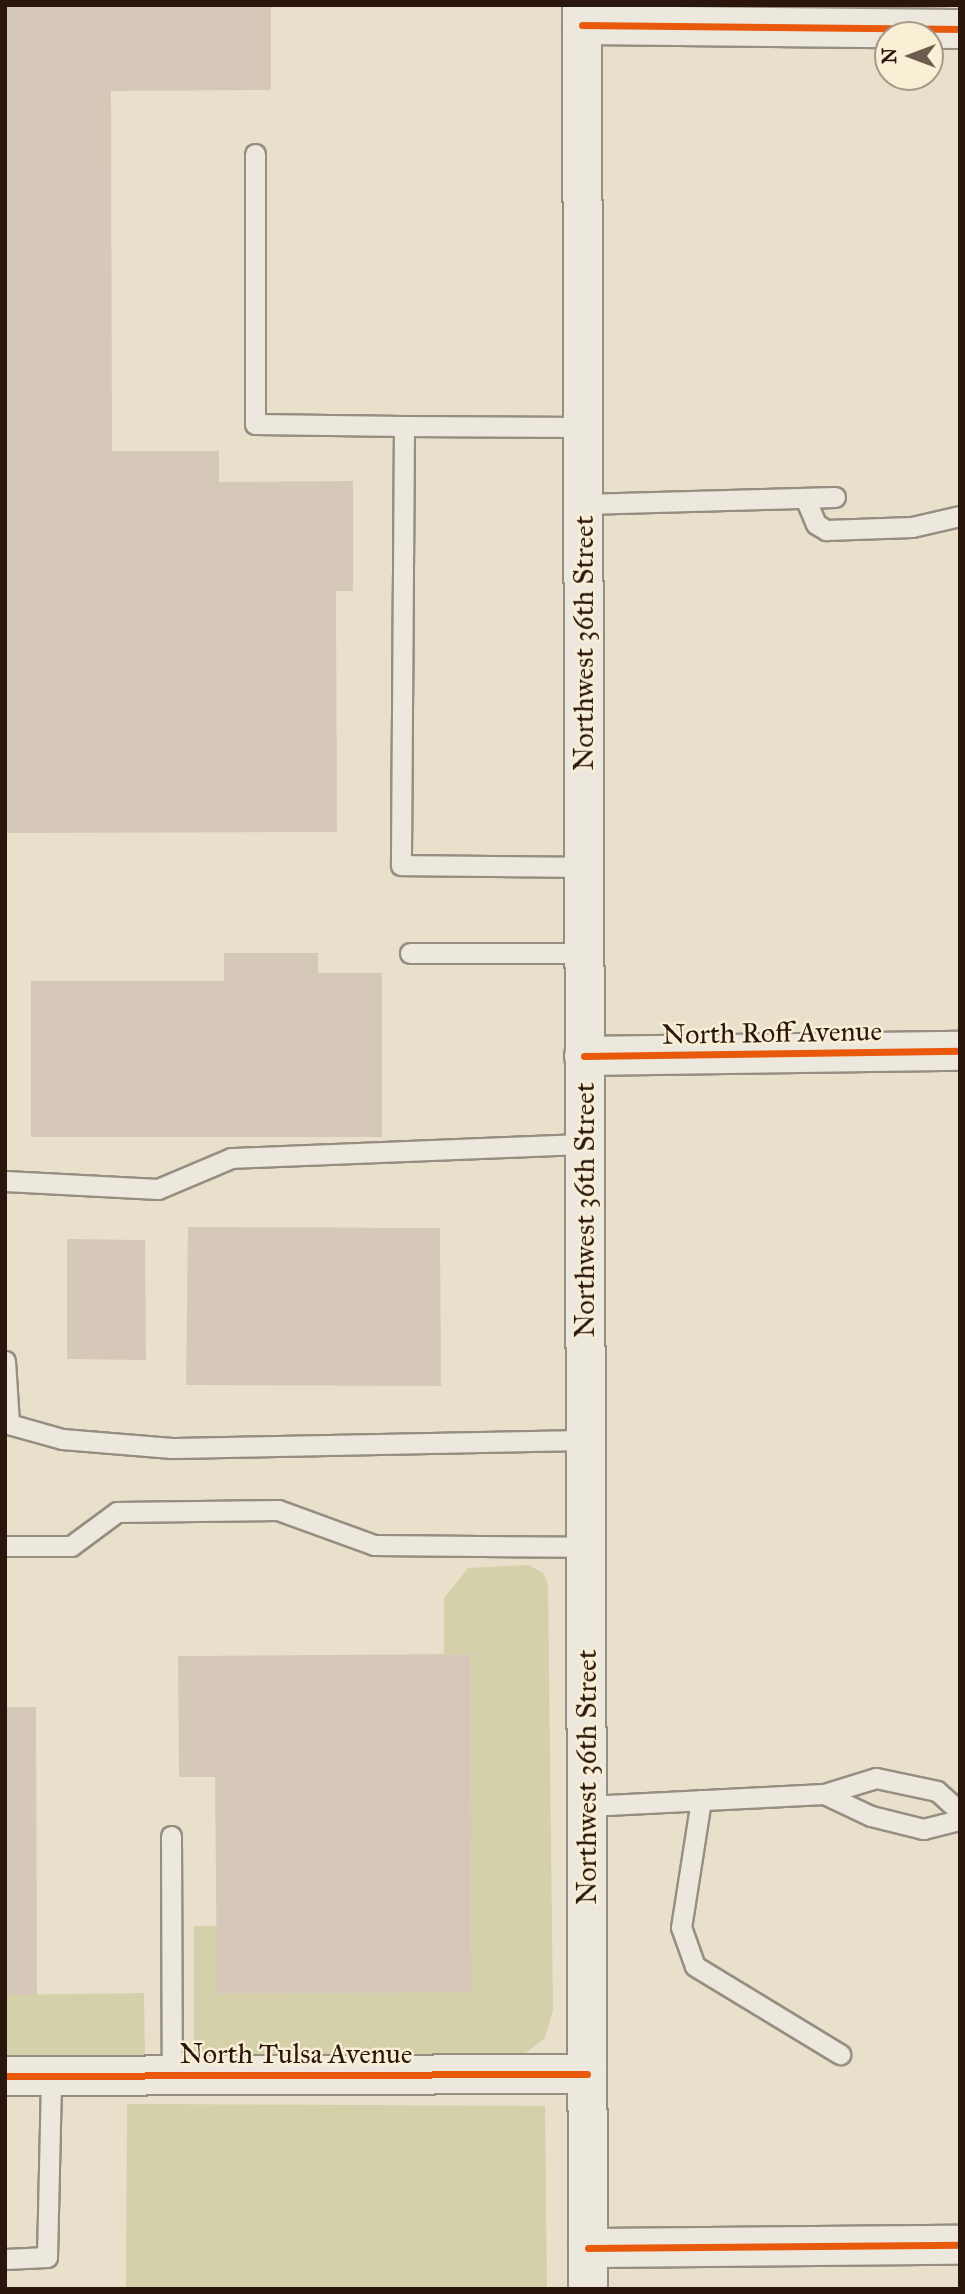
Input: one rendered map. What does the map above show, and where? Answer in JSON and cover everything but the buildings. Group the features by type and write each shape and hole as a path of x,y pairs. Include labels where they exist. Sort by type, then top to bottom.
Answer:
{"main road":[{"path":"582,15 960,29"},
{"name":"Northwest 36th Street","path":"582,15 588,2289"},
{"name":"North Roff Avenue","path":"584,1056 960,1051"},
{"name":"North Tulsa Avenue","path":"5,2076 587,2074"},
{"path":"588,2248 960,2245"}],"lane":[{"path":"255,155 255,424 583,427"},
{"path":"404,426 401,865 584,867"},
{"path":"583,504 835,497"},
{"path":"805,498 816,524 826,530 912,527 960,516"},
{"path":"410,953 584,953"},
{"path":"5,1181 158,1189 231,1158 585,1144"},
{"path":"5,1361 7,1423 62,1439 172,1448 586,1440"},
{"path":"5,1546 71,1546 117,1512 278,1510 374,1545 586,1547"},
{"path":"587,1806 824,1794 876,1778 937,1791 960,1812"},
{"path":"824,1794 871,1816 923,1829 960,1820"},
{"path":"701,1800 681,1927 695,1966 840,2054"},
{"path":"171,1836 172,2075"},
{"path":"5,2259 47,2258 51,2076"}],"shaded area":[{"path":"529,1565 543,1573 548,1585 553,2010 545,2038 523,2055 194,2059 194,1926 217,1926 217,1994 472,1992 470,1654 444,1654 444,1598 468,1568"},
{"path":"144,1993 145,2059 5,2060 5,1995"},
{"path":"127,2104 545,2106 547,2289 126,2289"}],"cycle path":[{"path":"582,25 960,29"},
{"path":"584,1056 960,1051"},
{"path":"5,2076 587,2074"},
{"path":"588,2248 960,2245"}]}
